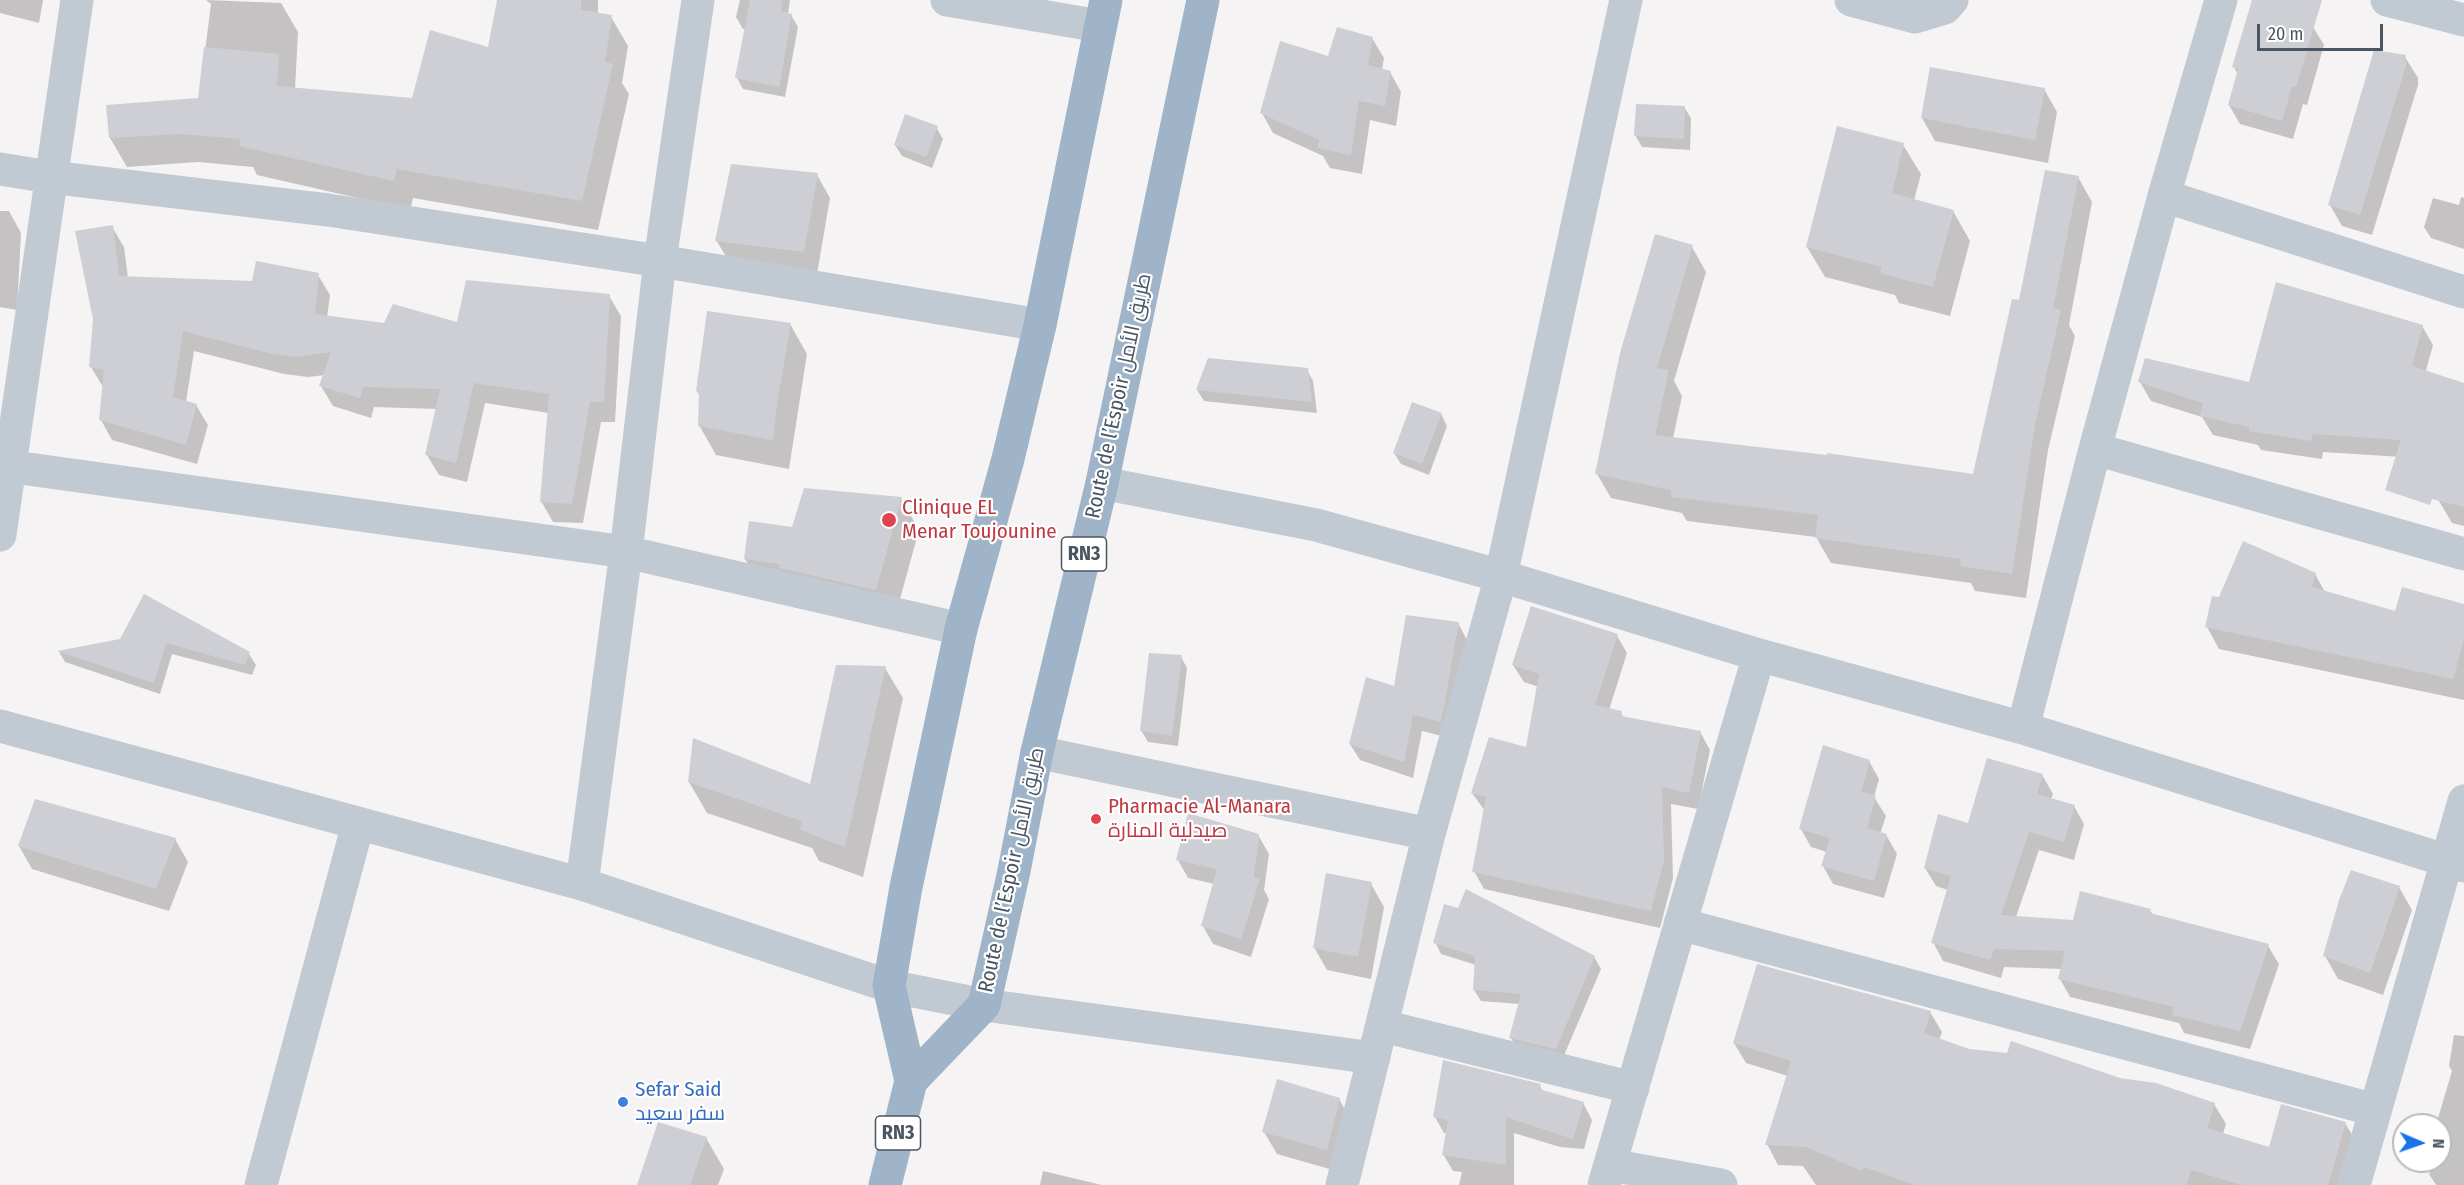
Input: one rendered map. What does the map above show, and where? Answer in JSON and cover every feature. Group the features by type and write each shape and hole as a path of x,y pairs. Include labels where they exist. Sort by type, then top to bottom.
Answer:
{"highway":[{"name":"Route de l’Espoir طريق الأمل","path":"911,1081 984,1005 1014,870 1036,752 1102,483 1203,0"},
{"name":"Route de l’Espoir طريق الأمل","path":"885,1185 911,1081 889,986 906,887 961,629 1008,459 1040,325 1103,13"}],"street":[{"path":"0,535 5,466 77,0"},
{"path":"582,884 626,552 660,261 698,0"},
{"path":"947,0 1103,13"},
{"path":"1342,1185 1429,834 1501,576 1626,0"},
{"path":"1851,0 1915,17 1945,8 1952,0"},
{"path":"2023,728 2095,448 2164,196 2221,0"},
{"path":"2387,0 2464,20"},
{"path":"0,169 328,210 660,261 1040,325"},
{"path":"2164,196 2464,292"},
{"path":"2095,448 2464,554"},
{"path":"5,466 626,552 961,629"},
{"path":"1102,483 1316,525 1501,576 1759,655 2023,728 2455,864"},
{"path":"1721,1185 1607,1175 1759,655"},
{"path":"0,726 582,884 889,986 984,1005 1374,1058"},
{"path":"1036,752 1429,834"},
{"path":"2354,1185 2375,1110 2455,864 2464,801"},
{"path":"261,1185 358,824"},
{"path":"1680,924 2375,1110"},
{"path":"1383,1026 1633,1088"}],"building":[{"path":"497,0 581,0 581,10 612,15 605,62 613,64 582,201 397,169 394,181 239,146 241,139 180,134 109,138 106,105 198,98 204,47 279,54 277,86 412,98 430,30 488,47"},
{"path":"750,0 782,0 781,11 792,14 779,87 735,78"},
{"path":"2252,0 2322,0 2296,87 2292,86 2282,121 2228,105 2238,69 2232,67"},
{"path":"1337,27 1373,37 1368,65 1391,71 1385,106 1359,101 1351,155 1317,148 1319,140 1260,113 1280,41 1328,56"},
{"path":"2374,50 2406,55 2405,61 2407,62 2360,215 2328,205"},
{"path":"1930,67 2045,88 2035,140 1921,118"},
{"path":"1636,104 1685,106 1684,139 1634,136"},
{"path":"905,114 938,126 926,157 894,145"},
{"path":"1837,126 1904,143 1892,193 1954,210 1933,287 1880,273 1882,267 1806,247"},
{"path":"731,164 818,173 804,252 715,241"},
{"path":"2045,170 2079,176 2053,308 2061,310 2035,425 2012,574 1960,566 1961,559 1815,538 1818,515 1671,497 1671,490 1595,474 1620,353 1655,234 1693,245 1657,368 1669,370 1655,435 1827,455 1827,453 1973,474 2012,299 2019,300"},
{"path":"113,225 119,276 252,281 256,261 319,273 315,314 384,323 393,304 457,322 466,280 610,294 604,402 590,402 572,504 540,502 549,394 474,383 456,463 425,455 440,389 363,387 360,398 319,386 331,352 296,357 272,354 183,331 173,397 197,404 186,445 99,420 104,370 89,367 93,319 75,231"},
{"path":"2276,282 2423,325 2412,366 2464,383 2464,507 2432,499 2430,505 2385,490 2401,440 2313,434 2311,441 2249,431 2249,427 2200,416 2203,403 2138,382 2145,358 2249,382"},
{"path":"707,311 791,323 773,440 698,426 699,392 696,391"},
{"path":"1208,358 1308,368 1312,402 1196,390"},
{"path":"1412,402 1442,413 1422,464 1393,453"},
{"path":"804,488 902,497 876,590 779,568 780,564 744,559 749,521 792,527"},
{"path":"2243,541 2316,573 2312,587 2395,611 2402,587 2464,604 2464,639 2453,679 2205,627 2212,596 2219,597"},
{"path":"144,594 250,652 245,665 166,643 154,683 57,651 120,639"},
{"path":"1531,606 1618,634 1595,705 1622,711 1621,716 1701,731 1689,793 1662,787 1664,860 1651,911 1472,872 1486,797 1471,793 1489,737 1526,747 1539,674 1512,665"},
{"path":"1406,615 1459,622 1441,722 1413,715 1404,762 1349,744 1366,677 1394,686"},
{"path":"1149,653 1182,655 1172,736 1140,731"},
{"path":"836,665 886,666 845,847 800,830 802,821 688,782 693,738 810,784"},
{"path":"1823,745 1870,760 1861,792 1876,796 1867,828 1887,834 1874,881 1821,866 1830,838 1799,829"},
{"path":"1987,758 2043,774 2037,794 2075,805 2064,842 2029,832 2001,915 2073,920 2080,891 2151,909 2150,913 2269,944 2240,1031 2172,1015 2174,1007 2058,979 2065,951 1994,949 1990,960 1931,943 1951,876 1924,868 1938,814 1968,823"},
{"path":"35,799 176,838 156,889 18,846"},
{"path":"1188,813 1259,834 1254,877 1260,879 1241,939 1201,926 1217,869 1176,860"},
{"path":"2351,870 2400,886 2370,973 2323,956 2339,900"},
{"path":"1326,873 1372,882 1358,957 1313,948"},
{"path":"1466,889 1595,956 1556,1049 1509,1038 1521,994 1473,990 1475,956 1433,943 1444,904 1458,908"},
{"path":"1757,964 1931,1011 1924,1033 1969,1049 2007,1053 2011,1041 2120,1078 2156,1083 2215,1103 2207,1128 2269,1147 2281,1104 2346,1122 2328,1185 2242,1185 2191,1170 2186,1185 1915,1185 1864,1167 1862,1171 1806,1147 1765,1145 1791,1061 1733,1043"},
{"path":"1443,1060 1541,1084 1539,1089 1584,1102 1573,1139 1506,1117 1506,1165 1442,1155 1448,1120 1433,1117"},
{"path":"1277,1079 1340,1098 1327,1150 1262,1132"},
{"path":"658,1122 707,1137 690,1185 637,1185"}],"place":[{"name":"Clinique EL Menar Toujounine","path":"889,520"},
{"name":"Pharmacie Al-Manara صيدلية المنارة","path":"1096,819"},
{"name":"Sefar Said سفر سعيد","path":"623,1102"}]}
